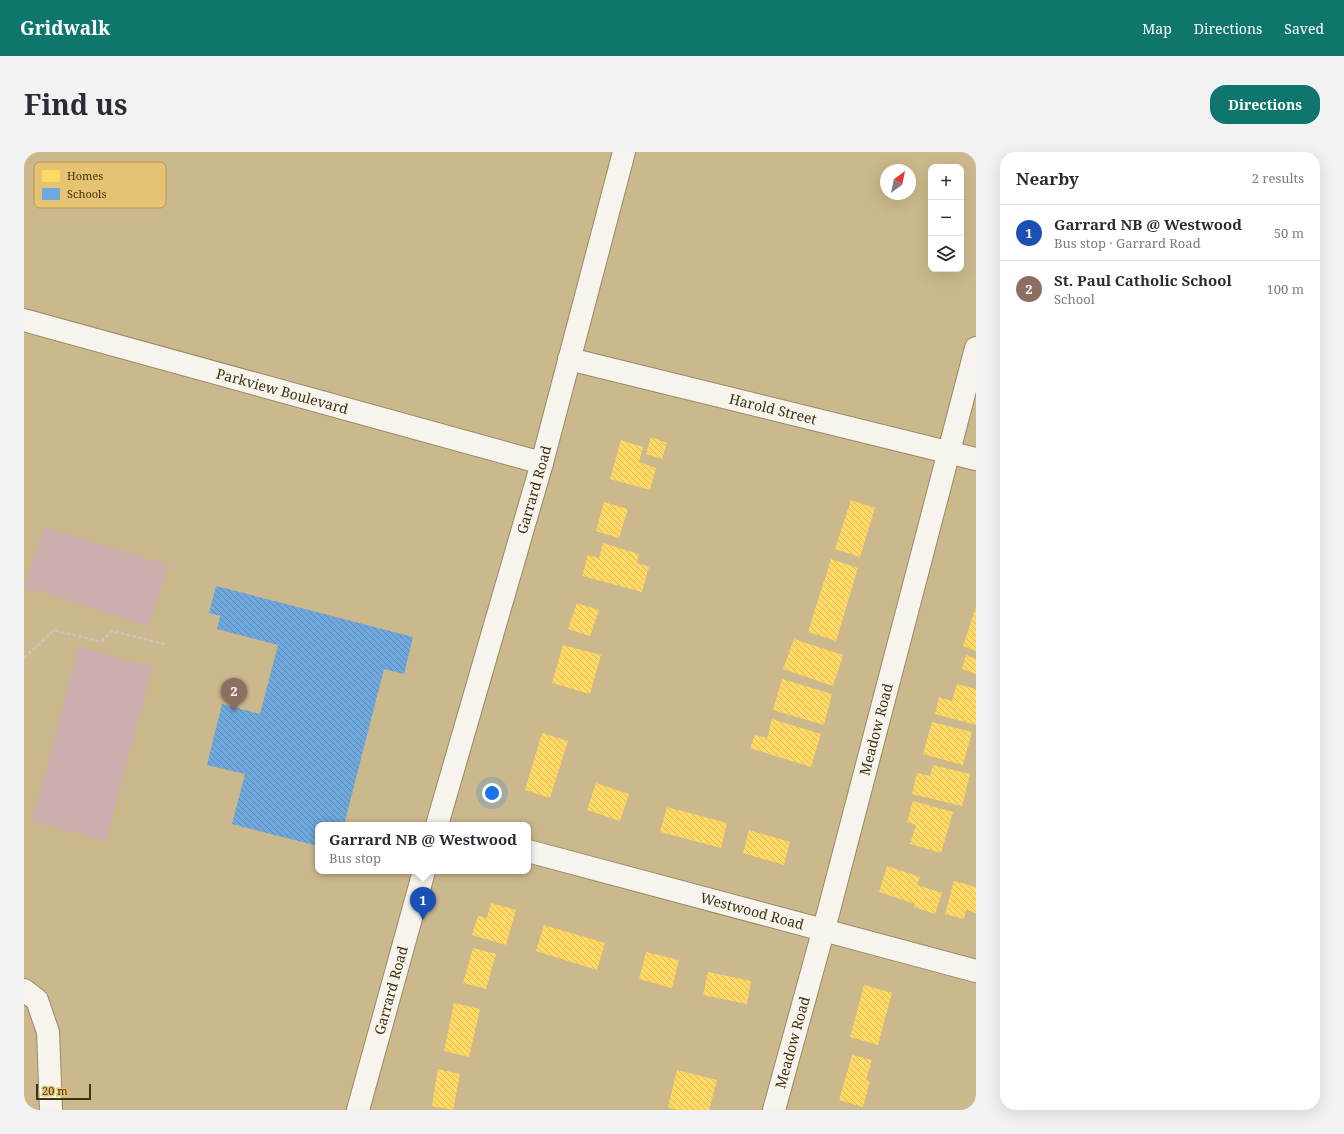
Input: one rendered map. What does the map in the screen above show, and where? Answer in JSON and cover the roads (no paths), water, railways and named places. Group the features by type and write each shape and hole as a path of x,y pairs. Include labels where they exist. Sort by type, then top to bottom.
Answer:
{"street":[{"name":"Garrard Road","path":"438,822 542,463 624,152"},
{"name":"Parkview Boulevard","path":"24,320 542,463"},
{"name":"Meadow Road","path":"774,1110 823,931 976,348"},
{"name":"Harold Street","path":"569,359 976,459"},
{"name":"Westwood Road","path":"531,853 976,971"},
{"name":"Garrard Road","path":"358,1110 423,874"},
{"path":"24,990 37,1000 48,1032 51,1110"}],"place":[{"name":"St. Paul Catholic School","path":"234,711"},
{"name":"Garrard NB @ Westwood","path":"423,920"}]}
